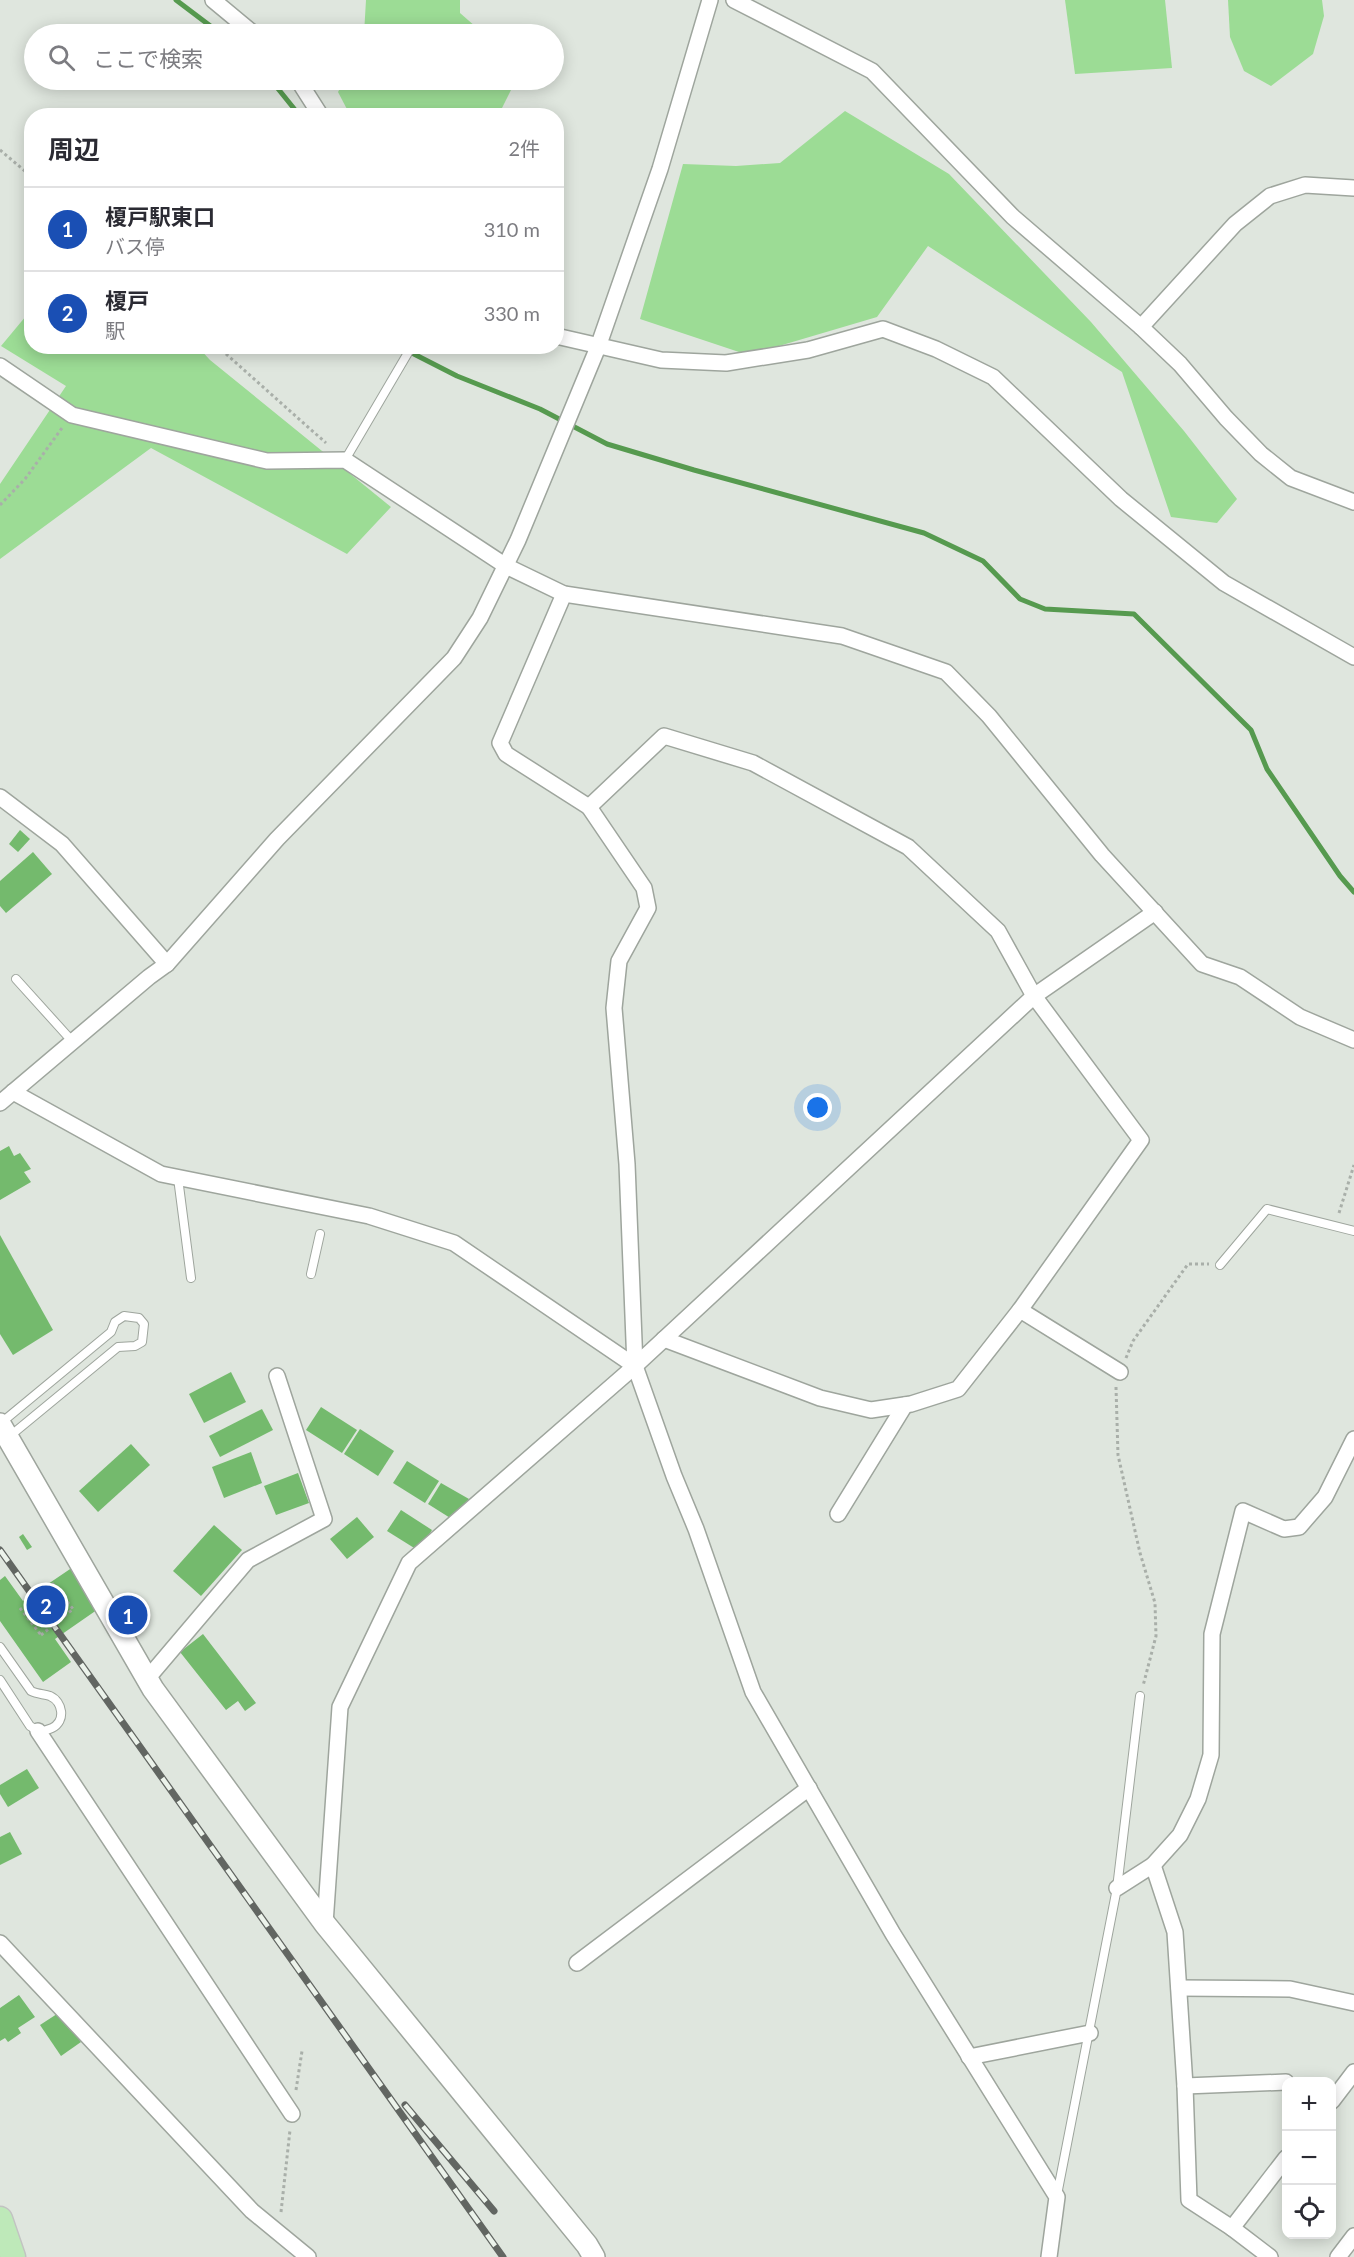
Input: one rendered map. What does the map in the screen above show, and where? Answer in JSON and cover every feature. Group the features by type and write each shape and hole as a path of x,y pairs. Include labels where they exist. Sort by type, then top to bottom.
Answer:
{"main road":[{"path":"0,2219 13,2257"}],"street":[{"path":"213,0 242,24"},
{"path":"0,1103 167,964 277,839 454,658 480,618 506,566 598,347 660,169 710,0"},
{"path":"734,0 872,71 1013,217 1142,327 1180,364 1226,418 1261,454 1291,478 1354,502"},
{"path":"304,90 316,108"},
{"path":"1142,327 1235,224 1270,196 1305,185 1354,188"},
{"path":"564,338 661,360 726,363 808,350 883,329 936,349 993,377 1121,499 1224,583 1354,657"},
{"path":"0,366 72,415 267,461 345,460 506,566 564,594 842,636 946,672 989,716 1102,855 1202,964 1240,977 1300,1017 1354,1040"},
{"path":"564,594 500,743 506,754 589,807 644,888 648,908 619,961 614,1008 627,1164 635,1366 674,1476 696,1529 753,1692 893,1934 1057,2197 1049,2257"},
{"path":"589,807 664,736 753,763 908,847 998,931 1034,996 1141,1140 1020,1310 958,1389 905,1405 871,1410 820,1398 664,1339"},
{"path":"0,797 63,844 167,964"},
{"path":"325,1924 340,1707 409,1563 635,1366 1034,996 1155,912"},
{"path":"13,1092 161,1174 369,1216 454,1243 635,1366"},
{"path":"1020,1310 1120,1372"},
{"path":"147,1678 248,1560 324,1518 277,1376"},
{"path":"838,1514 905,1405"},
{"path":"3,1428 147,1678 325,1924 594,2257"},
{"path":"1117,1888 1153,1865 1180,1835 1198,1799 1211,1755 1212,1634 1243,1511 1284,1529 1299,1527 1325,1497 1354,1439"},
{"path":"38,1731 292,2114"},
{"path":"577,1963 809,1788"},
{"path":"1153,1865 1175,1932 1185,2086 1189,2200 1232,2228 1270,2257"},
{"path":"0,1943 252,2211 308,2257"},
{"path":"1179,1988 1290,1989 1354,2003"},
{"path":"969,2057 1090,2033"},
{"path":"1336,2094 1354,2072"},
{"path":"1185,2086 1282,2082"},
{"path":"1232,2228 1282,2164"},
{"path":"1338,2257 1354,2236"}],"lane":[{"path":"345,460 407,354"},
{"path":"16,979 72,1041"},
{"path":"178,1178 191,1278"},
{"path":"1220,1265 1267,1209 1354,1231"},
{"path":"311,1274 320,1234"},
{"path":"123,1316 139,1318 144,1324 142,1342 135,1346 118,1347 3,1428 111,1332 116,1322 123,1316"},
{"path":"0,1647 31,1692 48,1695 57,1700 61,1708 60,1720 54,1728 38,1731 30,1726 0,1680"},
{"path":"1057,2197 1117,1888 1140,1696"}],"path":[{"path":"0,150 24,170"},
{"path":"226,354 345,460"},
{"path":"0,506 25,479 72,415"},
{"path":"1335,1226 1354,1165"},
{"path":"1140,1696 1156,1636 1155,1603 1140,1553 1118,1455 1116,1381 1133,1341 1188,1264 1220,1265"},
{"path":"20,1608 41,1635 73,1609 52,1583"},
{"path":"278,2233 302,2051"}],"green space":[{"path":"366,0 460,0 460,13 473,24 365,24"},
{"path":"1065,0 1165,0 1172,68 1075,74"},
{"path":"1228,0 1322,0 1324,16 1313,54 1271,86 1244,71 1230,37"},
{"path":"339,90 511,90 502,108 346,108 338,92"},
{"path":"845,111 949,174 1091,322 1184,431 1237,499 1217,523 1171,517 1122,372 928,246 877,317 748,355 640,319 683,164 736,166 780,163"},
{"path":"24,318 24,354 204,354 391,507 347,554 151,448 0,559 0,484 66,386 1,346"}],"building":[{"path":"20,830 30,839 18,852 9,844"},
{"path":"33,852 52,874 6,913 0,906 0,881"},
{"path":"9,1146 14,1156 20,1153 31,1169 24,1172 31,1182 0,1200 0,1151"},
{"path":"0,1235 53,1330 13,1355 0,1334"},
{"path":"231,1372 246,1402 204,1423 189,1394"},
{"path":"321,1407 357,1430 342,1453 306,1430"},
{"path":"262,1409 273,1430 220,1457 209,1436"},
{"path":"360,1429 394,1451 378,1476 344,1454"},
{"path":"131,1444 150,1465 98,1512 79,1491"},
{"path":"251,1452 262,1483 224,1498 212,1467"},
{"path":"407,1461 439,1481 425,1503 393,1483"},
{"path":"298,1473 309,1503 276,1515 264,1486"},
{"path":"441,1483 469,1499 455,1521 428,1504"},
{"path":"401,1510 432,1530 419,1551 387,1531"},
{"path":"357,1517 374,1537 347,1559 330,1539"},
{"path":"214,1525 242,1550 201,1596 173,1571"},
{"path":"23,1534 32,1547 27,1550 19,1537"},
{"path":"76,1565 104,1605 55,1639 71,1662 43,1682 0,1621 0,1580 5,1576 23,1601"},
{"path":"203,1634 256,1703 245,1711 238,1701 226,1710 180,1652"},
{"path":"27,1769 39,1788 8,1807 0,1794 0,1785"},
{"path":"10,1832 22,1854 0,1865 0,1837"},
{"path":"19,1995 35,2017 18,2028 21,2033 8,2042 5,2038 0,2041 0,2008"},
{"path":"60,2012 81,2042 61,2056 40,2025"}],"waterway":[{"path":"176,0 208,24"},
{"path":"279,90 294,108"},
{"path":"414,354 457,376 540,409 607,444 924,533 983,561 1020,599 1045,609 1134,614 1251,730 1267,769 1340,876 1354,892"}],"railway":[{"path":"0,1550 503,2257"},
{"path":"405,2105 494,2211"}],"place":[{"name":"榎戸","path":"46,1605"},
{"name":"榎戸駅東口","path":"128,1615"}]}
